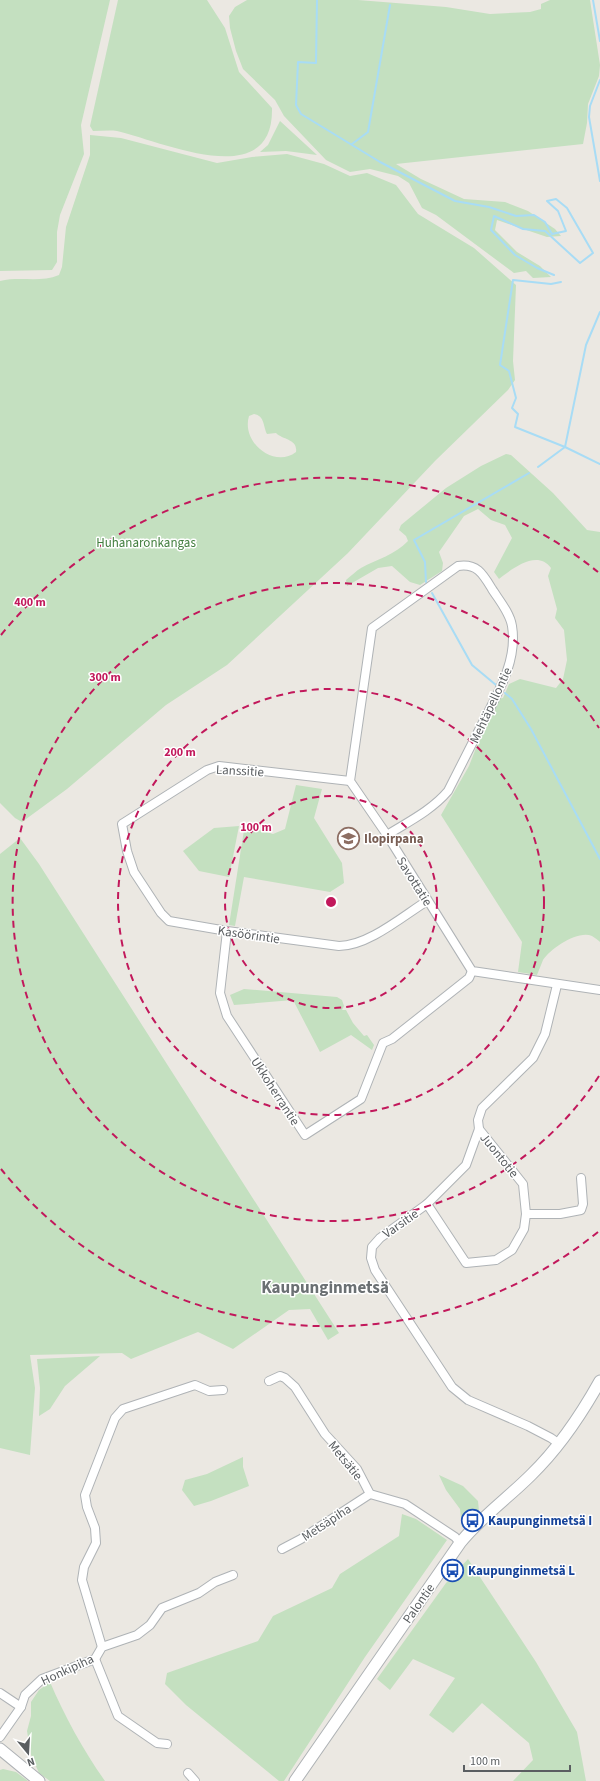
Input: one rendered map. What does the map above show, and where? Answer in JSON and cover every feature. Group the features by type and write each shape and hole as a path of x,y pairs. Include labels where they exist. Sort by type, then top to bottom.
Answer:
{"street":[{"name":"Mehtäpellontie","path":"350,781 372,628 458,566 467,565 479,570 484,575 512,624 513,636 510,661 502,683 448,791 428,809 387,835"},
{"name":"Lanssitie","path":"122,824 207,770 219,766 350,781"},
{"name":"Savottatie","path":"350,781 387,835 472,971"},
{"name":"Kasöörintie","path":"122,824 127,851 134,872 161,913 169,921 227,932 348,946 375,934 427,901"},
{"name":"Ukkoherrantie","path":"227,932 220,993 227,1016 305,1135 361,1099 383,1043 392,1039 469,978 472,971"},
{"path":"472,971 600,990"},
{"name":"Varsitie","path":"558,984 545,1034 533,1058 482,1108 478,1120 479,1129 466,1165 427,1204 380,1238 372,1247 371,1258 375,1270 452,1387 468,1400 528,1426 558,1443"},
{"name":"Juontotie","path":"427,1204 466,1263 496,1260 512,1250 524,1228 526,1214 523,1184 479,1129"},
{"path":"526,1214 560,1214 581,1210 583,1204 581,1178"},
{"name":"Metsätie","path":"268,1381 280,1376 291,1382 325,1434 356,1469 370,1494 399,1502 412,1508 455,1537 460,1543"},
{"name":"Palontie","path":"295,1781 460,1543 487,1514 532,1474 582,1412 600,1382"},
{"path":"102,1647 82,1580 84,1567 96,1543 95,1528 87,1507 85,1495 115,1418 123,1409 195,1385 209,1391 223,1390"},
{"name":"Metsäpiha","path":"282,1549 301,1539 370,1494"},
{"name":"Honkipiha","path":"0,1737 21,1707 25,1695 42,1679 95,1659 102,1647 137,1635 150,1625 162,1608 199,1593 215,1582 233,1575"},
{"path":"95,1659 118,1716 157,1744 167,1744"},
{"path":"0,1693 21,1707"},
{"path":"0,1749 39,1781"},
{"path":"188,1773 196,1781"}],"green space":[{"path":"0,0 110,0 81,125 84,154 60,215 57,232 57,262 52,270 0,271"},
{"path":"118,0 207,0 225,28 239,72 272,108 268,134 255,149 235,156 212,156 186,151 117,131 93,131 90,126"},
{"path":"247,0 358,0 446,7 490,14 530,12 541,9 541,4 550,0 590,0 600,65 599,76 588,104 587,123 583,144 396,164 421,179 464,199 505,202 528,211 555,229 561,236 547,237 497,220 495,230 517,252 540,266 551,277 533,278 526,271 514,273 436,215 422,208 409,183 398,176 370,169 350,172 326,160 284,116 275,100 243,69 236,51 230,28 229,16 235,7"},
{"path":"280,121 317,155 286,151 260,152 268,145"},
{"name":"Huhanaronkangas","path":"90,135 121,138 217,163 252,157 287,154 324,164 350,176 367,173 396,185 418,214 474,248 516,285 513,361 515,380 508,390 435,461 348,553 227,665 166,705 67,789 22,822 15,818 0,803 0,281 15,279 45,279 59,275 62,267 66,227 90,155","holes":["254,414 258,415 262,419 267,434 276,433 289,440 295,445 296,452 287,456 278,457 269,455 261,450 250,435 248,426 249,416"]},
{"path":"506,454 511,455 553,493 587,530 600,532 600,942 592,936 586,935 565,941 547,955 543,960 537,975 518,972 522,942 441,815 469,766 488,717 498,699 503,698 509,684 520,679 556,688 563,679 567,660 564,630 555,618 557,609 548,576 551,568 539,560 532,560 517,566 499,579 494,572 512,538 505,525 491,520 478,509 464,516 439,552 443,563 442,571 420,585 410,582 392,566 378,568 347,586 346,580 361,568 403,546 408,541 406,536 399,530 401,525 446,488 481,466"},
{"path":"296,785 322,789 314,818 342,863 344,883 330,892 244,877 235,926 229,925 244,830 254,828 273,834 285,829"},
{"path":"239,826 229,877 199,871 183,851 214,828"},
{"path":"20,838 39,864 339,1333 328,1340 310,1309 289,1310 233,1349 198,1332 131,1359 122,1353 30,1355 35,1388 30,1455 0,1448 0,854"},
{"path":"244,989 337,997 342,1000 344,1006 342,1010 346,1010 353,1023 364,1036 367,1035 374,1045 372,1050 351,1035 320,1052 293,1000 234,1005 230,995"},
{"path":"100,1356 65,1386 50,1409 39,1416 40,1388 37,1359"},
{"path":"243,1457 243,1467 249,1486 194,1506 182,1490 185,1480 207,1474"},
{"path":"439,1475 463,1486 478,1501 479,1511 462,1527 460,1509 446,1490"},
{"path":"402,1514 416,1519 447,1540 365,1657 284,1781 279,1781 186,1705 165,1684 167,1673 258,1641 273,1616 332,1588 340,1574 399,1536"},
{"path":"468,1559 536,1662 577,1732 586,1781 513,1781 533,1760 529,1743 482,1703 453,1733 429,1715 455,1678 413,1659 390,1690 377,1679 446,1583"},
{"path":"50,1682 75,1733 105,1781 50,1781 39,1773 31,1755 27,1731 31,1716 31,1702 39,1690"},
{"path":"3,1769 16,1772 28,1781 0,1781 0,1770"}],"waterway":[{"path":"317,0 316,63 298,62 296,105 301,114 380,162 455,201 489,207 516,216 534,215 545,222 552,234 566,231 558,211 547,201 556,199 567,208 593,253 580,263 545,231 523,229 494,216 491,230 515,255 537,268 554,275"},
{"path":"593,0 600,41"},
{"path":"352,144 368,132 390,5"},
{"path":"600,80 590,106 589,117 600,181"},
{"path":"561,282 551,284 513,280 500,365 509,371 516,398 512,408 518,414 515,427 565,447 600,464"},
{"path":"538,467 565,447 586,345 600,312"},
{"path":"426,582 425,562 414,540 529,473"},
{"path":"432,593 472,665 496,685"},
{"path":"505,693 512,699 531,729 600,859"}],"place":[{"name":"Ilopirpana","path":"349,838"},
{"name":"Kaupunginmetsä I","path":"473,1520"},
{"name":"Kaupunginmetsä L","path":"453,1570"}],"district":[{"name":"Kaupunginmetsä","path":"325,1287"}]}
